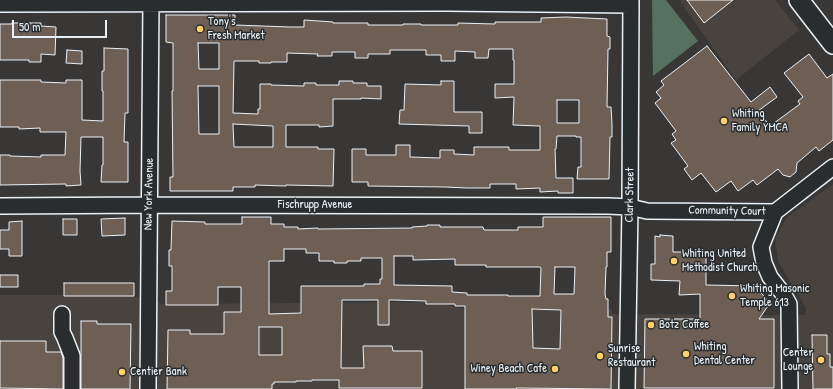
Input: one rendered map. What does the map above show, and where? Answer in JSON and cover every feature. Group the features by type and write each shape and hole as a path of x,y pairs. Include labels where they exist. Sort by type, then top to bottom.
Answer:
{"main road":[{"path":"799,0 833,44"}],"street":[{"path":"0,4 151,2 631,3"},
{"name":"New York Avenue","path":"148,389 151,2"},
{"name":"Clark Street","path":"627,389 631,3"},
{"name":"Community Court","path":"630,207 647,211 775,212 833,167"},
{"name":"Fischrupp Avenue","path":"0,206 149,205 630,207"},
{"path":"775,212 761,247 764,263 770,277 789,304 790,389"},
{"path":"62,314 62,332 72,356 72,389"}],"shaded area":[{"path":"679,0 775,0 799,30 736,80"},
{"path":"833,184 833,389 0,389 0,295 131,295 163,304 437,302 466,310 612,309 612,314 805,315 806,308 778,261 775,239 787,217"}],"green space":[{"path":"652,0 666,0 698,41 653,76"}],"building":[{"path":"687,0 733,0 704,23"},
{"path":"166,15 235,15 235,25 290,27 304,27 304,20 333,23 368,23 368,25 458,25 458,23 495,24 495,22 541,22 541,18 566,17 607,19 607,36 610,37 610,49 608,49 607,107 611,107 612,124 612,137 610,137 609,179 577,179 578,167 581,167 581,137 557,136 555,149 556,178 573,178 573,193 558,193 558,191 540,192 540,188 516,189 516,184 490,184 490,188 467,188 368,186 368,182 352,182 352,149 366,149 366,155 396,155 396,145 410,145 410,157 440,158 440,150 454,150 454,154 474,155 474,147 509,147 509,150 540,150 540,126 513,125 514,97 495,98 495,84 514,84 513,49 489,49 488,58 475,58 475,52 455,51 455,61 441,61 441,55 426,55 426,50 390,50 390,54 368,54 368,58 355,58 355,52 332,52 332,56 287,53 287,62 259,63 259,61 234,61 233,113 258,114 258,109 260,109 260,84 304,86 304,83 316,83 316,85 339,85 339,81 353,81 353,83 367,83 367,86 381,86 381,99 333,99 333,126 319,127 319,125 286,125 286,147 318,147 318,149 334,149 333,186 255,185 255,187 233,187 233,191 170,191 170,177 173,177 173,43 166,42","holes":["198,43 219,43 219,69 199,69","198,86 219,86 219,134 199,134","557,100 579,100 579,123 557,123","233,124 273,126 273,147 234,147"]},
{"path":"41,23 41,26 56,27 55,55 41,54 41,62 29,62 29,60 0,60 0,24"},
{"name":"Whiting Family YMCA","path":"707,46 751,102 770,87 777,97 758,111 770,126 800,104 798,101 803,97 784,73 809,54 827,78 833,74 833,140 819,151 816,147 797,163 796,172 790,177 783,175 778,169 757,185 753,180 738,191 731,181 716,192 701,173 692,180 684,169 688,166 671,143 676,140 672,134 676,131 655,103 661,98 656,92 664,85 661,81"},
{"path":"104,48 128,49 128,113 125,113 124,142 128,142 128,182 101,182 103,165 103,137 81,137 81,185 0,185 0,155 41,157 41,155 65,155 66,132 40,132 40,128 19,129 19,127 0,127 0,80 41,80 41,82 66,83 66,80 82,80 82,120 103,121 102,71 104,71"},
{"path":"67,50 82,51 82,64 66,63"},
{"path":"441,81 454,81 454,112 482,112 482,133 469,133 469,126 399,124 400,110 404,110 405,84 441,85"},
{"path":"242,217 271,217 271,224 284,224 284,227 298,227 298,229 412,228 427,225 440,225 440,227 483,227 484,230 518,230 518,227 543,227 543,217 611,217 611,252 607,252 605,294 606,299 608,299 608,317 612,317 611,389 465,389 465,306 455,306 455,304 426,304 426,301 389,300 389,325 378,325 378,300 342,300 341,368 364,368 363,346 392,346 393,351 422,351 422,388 339,388 339,380 312,380 274,382 274,384 272,384 272,389 167,389 168,330 190,330 190,334 224,334 224,312 241,312 241,287 218,287 218,305 166,305 166,291 172,291 172,266 169,266 169,250 171,250 172,221 205,222 205,224 242,224","holes":["284,249 306,249 306,253 319,253 319,261 334,261 334,263 361,261 361,258 382,258 382,279 380,279 380,284 364,284 364,286 301,286 301,313 269,314 269,261 284,261","394,256 413,256 413,260 455,259 455,265 541,268 540,296 467,295 467,293 452,292 452,286 394,285","555,267 575,267 574,294 554,294","532,309 561,310 560,349 533,348","259,327 282,327 282,355 259,355"]},
{"path":"125,218 125,235 102,236 101,219"},
{"path":"63,219 77,219 77,235 63,235"},
{"path":"22,221 22,256 9,256 9,249 0,249 0,230 9,230 9,222"},
{"path":"660,235 673,236 673,252 706,252 706,285 755,286 770,303 759,319 774,319 774,388 644,388 645,319 700,319 700,294 679,295 680,281 651,280 651,264 655,264 655,236 660,237"},
{"path":"0,275 18,275 18,287 0,287"},
{"path":"64,283 134,283 134,296 64,296"},
{"path":"81,321 97,321 97,324 131,324 130,389 81,389"},
{"name":"Center Lounge","path":"812,335 827,335 827,354 830,354 830,367 833,367 833,389 813,389"},
{"path":"0,341 46,341 46,352 61,352 63,358 63,389 0,388"}],"place":[{"name":"Tony's Fresh Market","path":"200,29"},
{"name":"Whiting Family YMCA","path":"724,121"},
{"name":"Whiting United Methodist Church","path":"674,261"},
{"name":"Whiting Masonic Temple 613","path":"732,296"},
{"name":"Botz Coffee","path":"651,325"},
{"name":"Whiting Dental Center","path":"686,354"},
{"name":"Sunrise Restaurant","path":"600,356"},
{"name":"Center Lounge","path":"821,360"},
{"name":"Winey Beach Cafe","path":"555,369"},
{"name":"Centier Bank","path":"122,372"}]}
